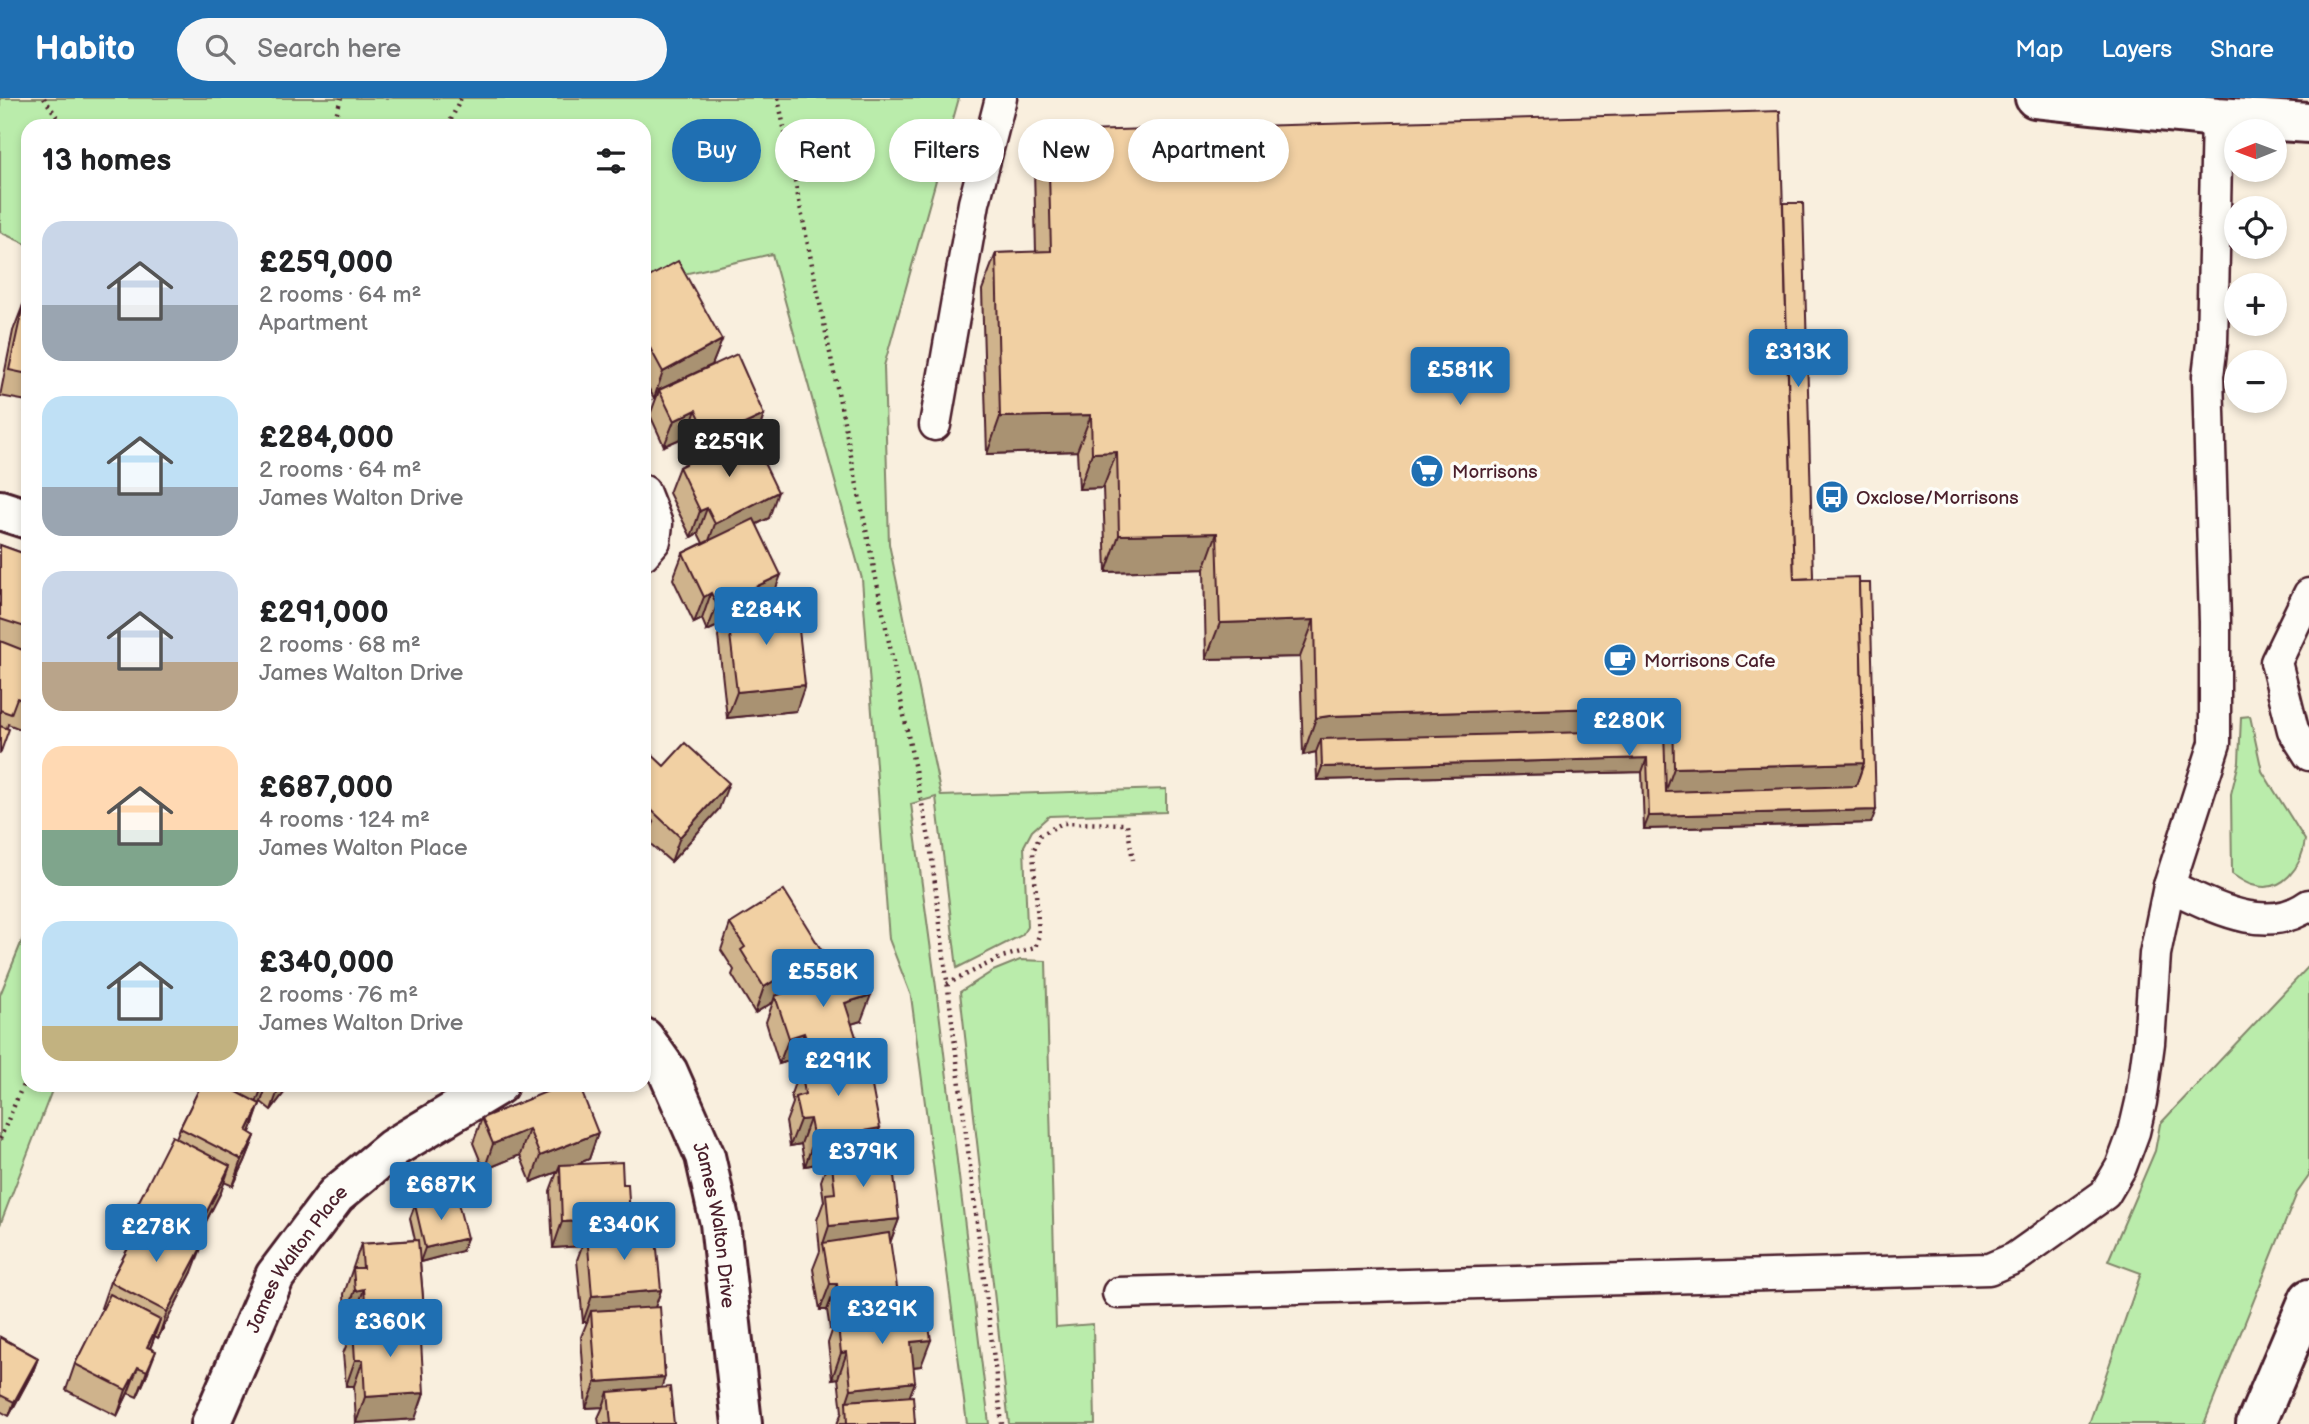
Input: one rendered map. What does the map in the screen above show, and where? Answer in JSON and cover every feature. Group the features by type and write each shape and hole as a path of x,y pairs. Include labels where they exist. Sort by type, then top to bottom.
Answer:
{"street":[{"path":"2035,98 2217,117 2309,123"},
{"path":"0,510 21,517"},
{"name":"James Walton Drive","path":"651,1048 668,1072 705,1156 720,1223 742,1424"},
{"name":"James Walton Place","path":"211,1424 275,1276 336,1195 393,1148 486,1092"},
{"path":"2256,1424 2309,1299"}],"lane":[{"path":"935,425 974,203 1001,98"},
{"path":"1118,1293 1989,1269 2015,1258 2105,1194 2122,1167 2134,1132 2149,1043 2155,954 2169,886 2215,743 2216,622 2208,376 2212,343 2217,117"},
{"path":"651,509 657,524 651,545"},
{"path":"2309,594 2276,662 2293,730 2309,755"},
{"path":"2169,886 2236,915 2260,919 2297,914 2309,905"}],"path":[{"path":"44,98 58,119"},
{"path":"335,119 341,98"},
{"path":"451,119 461,98"},
{"path":"778,98 930,843 1002,1424"},
{"path":"947,984 1002,957 1035,948 1039,935 1033,852 1040,835 1063,823 1126,824 1133,860"},
{"path":"0,1139 21,1090"}],"green space":[{"path":"0,98 959,98 953,119 889,119 889,182 935,182 884,366 889,544 941,796 1166,789 1166,812 1049,816 1032,831 1024,846 1027,927 1022,935 957,968 936,797 911,804 989,1424 967,1424 911,996 889,939 862,579 772,254 651,281 651,119 21,119 21,242 0,232"},
{"path":"2250,716 2262,771 2305,840 2295,868 2282,882 2273,886 2249,884 2232,874 2231,794 2239,762 2241,717"},
{"path":"21,943 21,1092 51,1092 0,1225 0,995"},
{"path":"1020,960 1046,961 1056,1327 1093,1324 1095,1424 1009,1424 960,992 993,971"},
{"path":"2309,966 2309,1176 2297,1193 2204,1424 2089,1424 2141,1273 2108,1261 2155,1151 2160,1124"}],"building":[{"name":"Morrisons","path":"1780,111 1794,579 1859,577 1864,763 1674,768 1673,706 1316,718 1314,620 1220,623 1217,533 1119,535 1117,452 1092,453 1091,415 1000,417 996,253 1051,251 1049,182 1114,182 1114,130 1128,130 1128,182 1289,182 1289,125"},
{"path":"1783,203 1803,203 1813,578 1794,579"},
{"path":"678,261 722,340 663,372 651,350 651,276"},
{"path":"21,314 21,373 9,370"},
{"path":"737,354 764,415 710,440 696,410 674,421 659,390"},
{"path":"749,432 778,492 715,524 707,508 700,511 679,467"},
{"path":"754,519 781,575 717,605 711,593 704,597 683,553"},
{"path":"0,545 21,552 21,626 0,619"},
{"path":"1859,583 1870,583 1876,810 1649,816 1647,758 1322,767 1321,739 1664,730 1666,792 1856,786 1864,763"},
{"path":"796,602 805,685 737,692 727,610"},
{"path":"0,641 21,649 21,700 17,698 11,714 0,710"},
{"path":"0,726 9,729 0,754"},
{"path":"685,743 729,783 680,837 651,810 651,754 664,766"},
{"path":"784,890 822,951 764,987 741,950 745,947 730,924"},
{"path":"861,968 871,995 845,1003 856,1037 811,1052 804,1033 789,1038 775,996"},
{"path":"866,1055 880,1128 814,1140 810,1119 800,1120 795,1097 805,1094 801,1068"},
{"path":"198,1092 237,1092 260,1104 247,1131 255,1136 242,1160 180,1128"},
{"path":"546,1092 582,1092 598,1133 540,1156 529,1129 493,1144 482,1118"},
{"path":"172,1136 230,1166 196,1233 138,1203"},
{"path":"891,1149 899,1219 829,1226 826,1194 835,1193 831,1155"},
{"path":"622,1162 623,1184 628,1184 630,1218 562,1222 560,1165"},
{"path":"456,1195 467,1238 425,1248 415,1205"},
{"path":"145,1217 202,1246 167,1312 110,1282"},
{"path":"655,1228 661,1290 592,1296 587,1234"},
{"path":"889,1233 898,1294 839,1303 837,1284 830,1284 823,1243"},
{"path":"418,1240 424,1309 366,1313 364,1289 355,1291 353,1268 363,1268 361,1244"},
{"path":"110,1294 160,1320 147,1347 156,1351 147,1371 138,1367 126,1390 75,1364"},
{"path":"660,1307 665,1377 596,1382 591,1311"},
{"path":"908,1309 909,1315 927,1312 931,1340 911,1342 915,1382 851,1389 847,1352 841,1353 837,1317"},
{"path":"420,1324 424,1393 365,1397 363,1360 355,1360 353,1328"},
{"path":"0,1337 38,1358 14,1402 0,1395"},
{"path":"670,1387 674,1424 611,1424 608,1392"},
{"path":"913,1396 915,1424 847,1424 846,1401"}],"place":[{"name":"Morrisons","path":"1427,471"},
{"name":"Oxclose/Morrisons","path":"1832,497"},
{"name":"Morrisons Cafe","path":"1620,660"}]}
